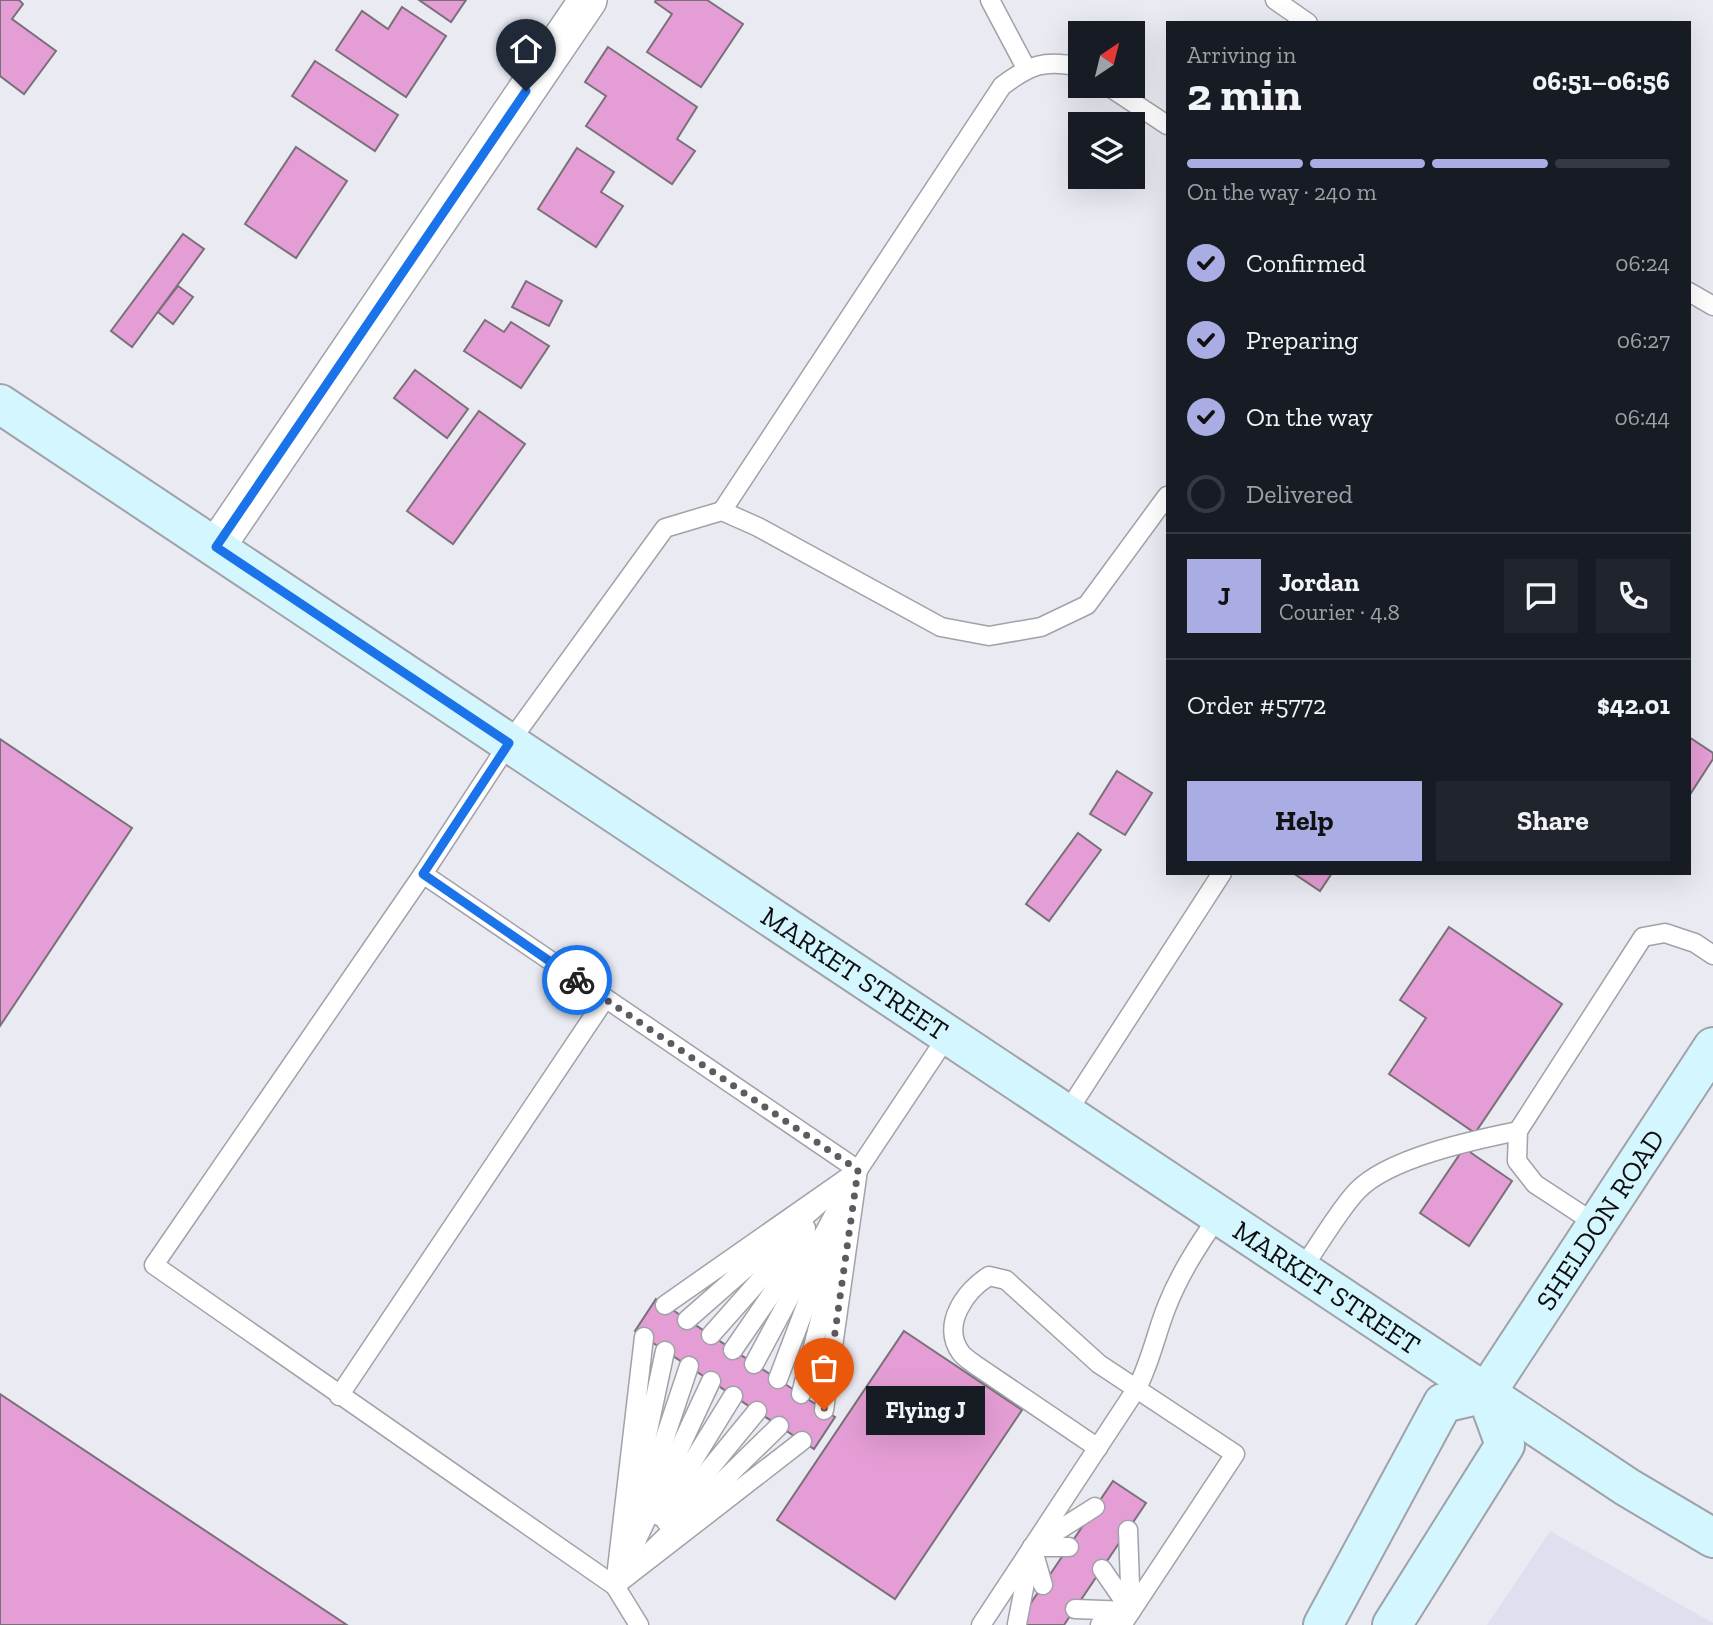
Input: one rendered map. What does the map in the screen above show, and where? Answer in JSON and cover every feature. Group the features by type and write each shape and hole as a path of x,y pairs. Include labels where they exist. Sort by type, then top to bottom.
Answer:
{"street":[{"path":"216,547 588,0"},
{"name":"MARKET STREET","path":"0,404 1627,1487 1713,1538"},
{"name":"SHELDON ROAD","path":"1486,1393 1713,1047"},
{"path":"1323,1625 1443,1403 1486,1393 1505,1445 1392,1625"}],"lane":[{"path":"990,0 1026,68"},
{"path":"1275,0 1305,21"},
{"path":"639,1625 615,1586 154,1265 423,874 509,743 665,528 722,511 1002,86 1026,68 1053,62 1068,65"},
{"path":"1126,98 1166,124"},
{"path":"1691,293 1713,306"},
{"path":"722,511 758,527 941,627 989,636 1041,627 1087,605 1166,497"},
{"path":"423,874 858,1170"},
{"path":"1066,1114 1221,875"},
{"path":"1596,1224 1535,1184 1517,1161 1518,1131 1643,937 1664,933 1695,943 1713,955"},
{"path":"339,1396 605,999"},
{"path":"733,1350 948,1035"},
{"path":"1301,1270 1358,1190 1386,1170 1471,1141 1518,1131"},
{"path":"665,1305 858,1170"},
{"path":"687,1320 858,1170"},
{"path":"711,1335 858,1170"},
{"path":"754,1364 858,1170"},
{"path":"778,1379 858,1170"},
{"path":"801,1394 858,1170"},
{"path":"824,1410 858,1170"},
{"path":"981,1625 1137,1388 1148,1366 1167,1305 1194,1253 1219,1215"},
{"path":"1098,1448 960,1352 954,1335 954,1317 976,1284 989,1276 1006,1280 1099,1364 1235,1454 1127,1618 1100,1625"},
{"path":"615,1586 644,1337"},
{"path":"615,1586 664,1351"},
{"path":"615,1586 689,1366"},
{"path":"615,1586 711,1381"},
{"path":"615,1586 733,1396"},
{"path":"615,1586 757,1411"},
{"path":"615,1586 779,1426"},
{"path":"615,1586 802,1441"},
{"path":"1017,1624 1032,1547 1096,1507"},
{"path":"1127,1618 1128,1530"},
{"path":"1032,1547 1069,1547"},
{"path":"1032,1547 1043,1585"},
{"path":"1102,1569 1127,1618"},
{"path":"1075,1609 1127,1618"}],"shaded area":[{"path":"1550,1531 1713,1623 1713,1625 1487,1625"}],"building":[{"path":"0,0 19,0 23,4 12,19 56,51 24,94 0,76"},
{"path":"419,0 466,0 451,22"},
{"path":"707,0 743,24 701,87 647,52 672,14 655,2"},
{"path":"402,7 446,36 406,97 336,50 362,11 388,29"},
{"path":"608,47 697,107 677,139 695,151 672,184 586,126 606,96 585,82"},
{"path":"315,61 398,115 375,151 292,96"},
{"path":"296,147 347,181 296,258 245,224"},
{"path":"577,148 614,172 601,192 623,206 596,247 538,209"},
{"path":"183,234 204,249 132,347 111,331"},
{"path":"526,281 562,301 549,326 512,307"},
{"path":"178,286 193,297 173,324 158,312"},
{"path":"485,320 504,332 511,322 549,346 521,388 464,351"},
{"path":"415,370 468,409 447,438 394,398"},
{"path":"479,411 525,444 453,544 407,511"},
{"path":"1691,738 1713,753 1713,759 1691,793"},
{"path":"0,739 132,828 0,1026"},
{"path":"1117,771 1152,793 1125,835 1090,814"},
{"path":"1078,833 1101,850 1049,921 1026,904"},
{"path":"1296,875 1331,875 1320,891"},
{"path":"1449,927 1562,1004 1475,1133 1389,1074 1426,1018 1400,1000"},
{"path":"1464,1148 1512,1181 1469,1246 1420,1213"},
{"path":"656,1299 835,1417 814,1449 635,1331"},
{"path":"904,1331 1022,1410 895,1599 777,1520"},
{"path":"0,1394 347,1625 0,1625"},
{"path":"1113,1481 1146,1503 1064,1625 1016,1625"}],"way so far":[{"path":"577,980 858,1170 824,1410"}],"place":[{"name":"Flying J","path":"824,1410"}],"route":[{"path":"526,91 216,547 509,743 423,874 577,980"}]}
